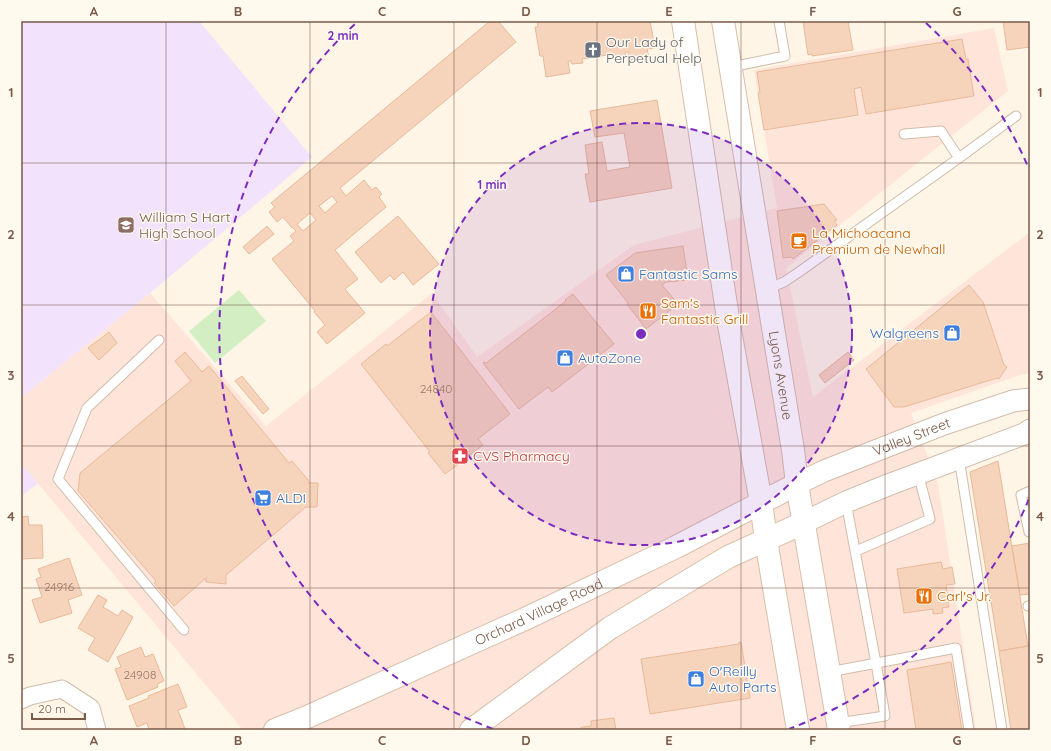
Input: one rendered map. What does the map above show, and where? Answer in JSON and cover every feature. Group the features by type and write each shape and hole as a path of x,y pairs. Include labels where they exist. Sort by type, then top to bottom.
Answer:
{"main road":[{"path":"683,21 729,325 761,502 798,730"},
{"name":"Lyons Avenue","path":"723,21 793,450 803,523 838,726"},
{"name":"Orchard Village Road","path":"275,730 305,718 527,618 676,547 797,484"},
{"path":"471,730 610,628 728,557 803,523"}],"street":[{"name":"Valley Street","path":"797,484 824,471 944,424 1013,401 1030,399"},
{"path":"803,523 846,502 918,473 1024,434 1030,430"},
{"path":"21,700 30,696 62,689 91,708 97,730"}],"lane":[{"path":"731,67 785,56 779,21"},
{"path":"766,290 784,282 799,272 1016,116"},
{"path":"904,134 941,131 959,158"},
{"path":"159,340 87,408 58,480 184,630"},
{"path":"959,458 1002,730"},
{"path":"856,551 930,519 918,473"},
{"path":"1030,491 1021,494 1029,532 1030,531"},
{"path":"838,726 885,716 846,502"},
{"path":"829,672 956,648 969,730"}],"shaded area":[{"name":"William S Hart High School","path":"21,21 199,21 312,157 150,293 21,398"},
{"path":"994,28 1008,91 786,268 813,397 1030,232 1030,373 1017,376 911,413 938,484 976,730 243,730 21,463 21,398 150,293 266,426 432,293 477,357 634,245 777,208 754,70"},
{"path":"21,463 38,483 21,497"}],"green space":[{"path":"239,290 266,321 215,363 189,331"}],"building":[{"path":"490,21 498,21 516,42 340,188 346,196 364,180 372,190 376,187 382,194 379,197 386,207 335,250 358,279 345,289 365,313 327,344 317,332 325,325 272,259 294,241 290,236 296,231 283,217 277,222 269,212 275,207 271,203","holes":["332,196 337,202 325,213 319,206","310,213 316,220 303,231 297,224"]},
{"name":"Our Lady of Perpetual Help","path":"537,21 650,21 655,48 647,49 649,57 630,60 628,52 625,52 626,56 614,58 614,54 582,59 583,63 572,64 571,61 568,61 570,73 546,77 543,56 540,56 535,27 538,27"},
{"path":"803,21 848,21 853,50 812,56 812,54 808,55"},
{"path":"1003,21 1030,21 1030,47 1007,50"},
{"path":"962,39 966,59 968,59 974,96 866,114 861,87 854,89 858,115 764,130 758,93 760,92 757,72"},
{"path":"657,100 672,188 590,202 585,174 589,174 585,145 602,142 607,171 630,167 624,133 595,137 590,111"},
{"name":"La Michoacana Premium de Newhall","path":"824,204 837,220 834,221 837,225 793,259 791,257 783,258 777,211"},
{"path":"398,216 439,264 413,285 403,272 394,280 390,275 381,283 355,252"},
{"path":"267,226 274,234 249,254 243,247"},
{"path":"683,246 688,280 666,282 662,285 678,304 646,329 606,275 635,253"},
{"name":"Walgreens","path":"969,285 983,302 1004,365 1007,367 999,379 997,378 904,407 894,407 866,369"},
{"path":"573,294 614,344 552,392 548,387 519,409 483,363 486,363"},
{"path":"431,312 510,414 478,439 483,445 445,474 428,453 430,452 361,364"},
{"path":"109,332 117,343 99,360 88,348"},
{"path":"185,352 202,372 209,366 289,463 292,461 309,481 309,483 318,483 317,507 306,507 226,575 226,584 206,582 206,578 174,606 154,583 156,581 78,491 80,473 191,381 175,361"},
{"path":"848,352 854,360 825,383 819,375"},
{"path":"242,376 269,409 263,414 235,381"},
{"path":"998,461 1028,646 999,651 970,472"},
{"path":"28,516 29,525 42,525 43,558 21,559 21,517"},
{"path":"1030,543 1030,594 1020,595 1012,546"},
{"path":"69,558 82,595 68,600 72,613 40,623 32,600 42,597 36,579 41,577 38,569"},
{"name":"Carl's Jr.","path":"941,562 943,569 952,567 955,584 946,585 949,607 942,608 943,613 933,614 933,609 904,613 897,569"},
{"path":"98,595 107,600 103,607 118,616 122,610 133,617 108,662 88,650 95,638 78,628"},
{"name":"O'Reilly Auto Parts","path":"739,642 741,642 750,698 650,714 641,659 739,644"},
{"path":"1030,646 1030,730 1011,730 999,651"},
{"path":"141,647 145,657 153,654 164,681 157,684 158,687 127,700 115,669 121,667 117,657"},
{"path":"951,662 962,730 916,730 907,670"},
{"path":"178,684 187,707 178,710 185,729 149,730 147,723 137,727 129,706 149,698 148,696"},
{"path":"614,718 616,730 578,730 582,727 591,726 591,721"}],"place":[{"name":"Our Lady of Perpetual Help","path":"593,50"},
{"name":"William S Hart High School","path":"126,225"},
{"name":"La Michoacana Premium de Newhall","path":"799,241"},
{"name":"Fantastic Sams","path":"626,274"},
{"name":"Sam's Fantastic Grill","path":"648,311"},
{"name":"Walgreens","path":"952,333"},
{"name":"AutoZone","path":"565,358"},
{"name":"CVS Pharmacy","path":"460,456"},
{"name":"ALDI","path":"263,498"},
{"name":"Carl's Jr.","path":"924,596"},
{"name":"O'Reilly Auto Parts","path":"696,679"}]}
